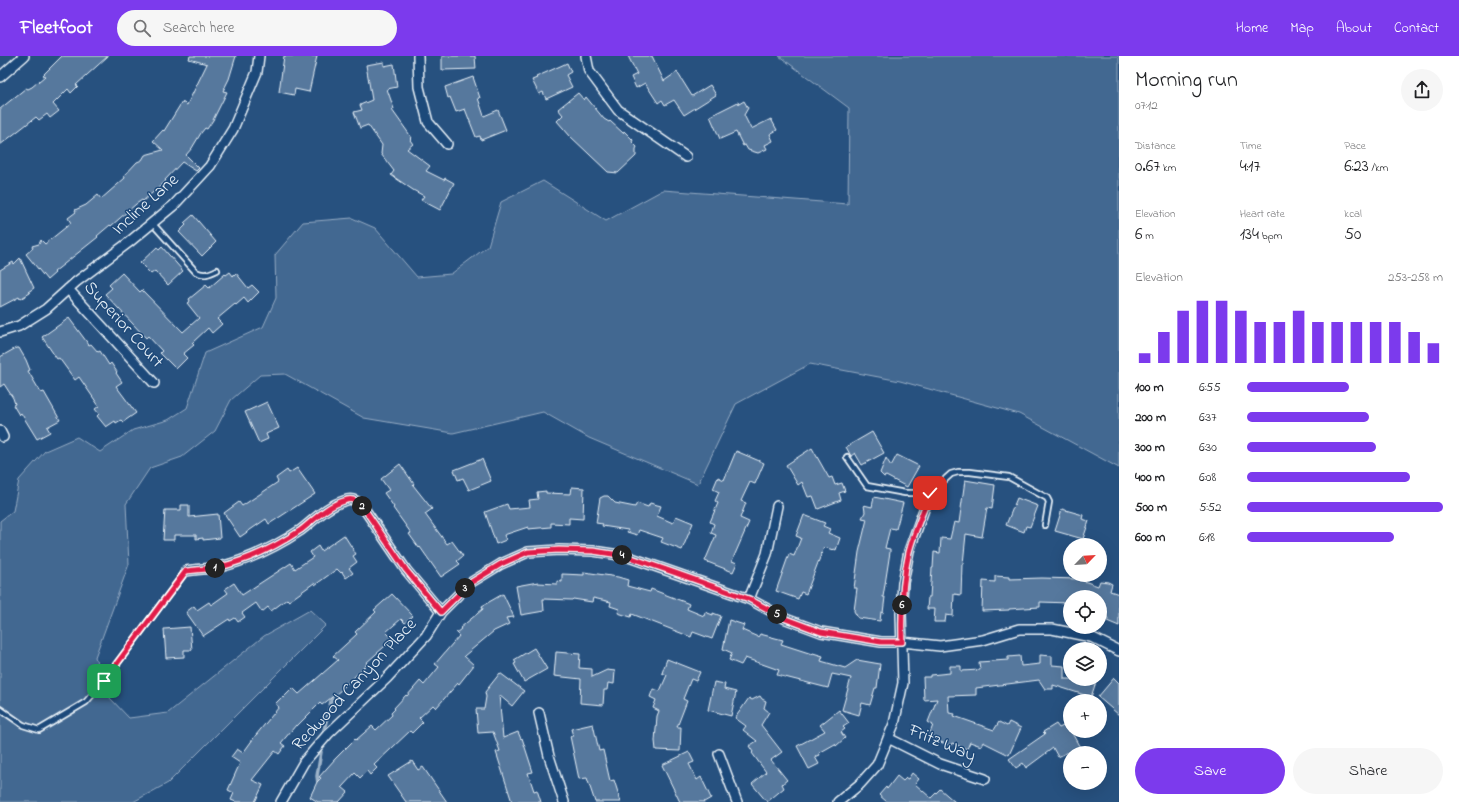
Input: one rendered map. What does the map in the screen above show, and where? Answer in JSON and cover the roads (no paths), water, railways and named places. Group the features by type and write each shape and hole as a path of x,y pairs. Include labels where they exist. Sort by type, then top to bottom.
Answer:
{"street":[{"path":"0,77 24,56"},
{"name":"Incline Lane","path":"0,332 19,326 46,309 68,289 174,205 210,166 233,130 257,72 259,56"},
{"path":"418,56 419,87 428,122 447,144"},
{"path":"586,56 590,71 618,110 686,157"},
{"name":"Superior Court","path":"68,289 154,383"},
{"path":"838,802 860,784 877,765 894,724 903,683 901,613 903,583 909,551 930,493"},
{"path":"186,571 219,567 260,553 300,530 334,505 345,500 354,500 361,504 406,570 441,612"},
{"path":"749,599 766,554 777,506"},
{"name":"Redwood Canyon Place","path":"281,802 304,762 328,734 386,678 421,641 441,612 470,583 501,564 528,552 559,550 593,551 626,556 749,599 786,619 821,632 881,642 902,642 940,646 983,640 1019,629 1052,629 1091,637 1119,651"},
{"path":"539,713 549,756 564,802"},
{"name":"Fritz Way","path":"888,738 940,764 985,779"},
{"path":"718,754 737,802"}],"lane":[{"path":"152,223 196,272 202,275 217,270"},
{"path":"847,457 867,486 905,493 930,493 948,476 954,473 970,472 1009,477 1047,498 1048,502 1045,525"},
{"path":"0,709 23,725 39,730 86,702 104,681 186,571"}],"waterway":[{"path":"323,734 332,697"},
{"path":"318,784 317,776 321,752"}]}
